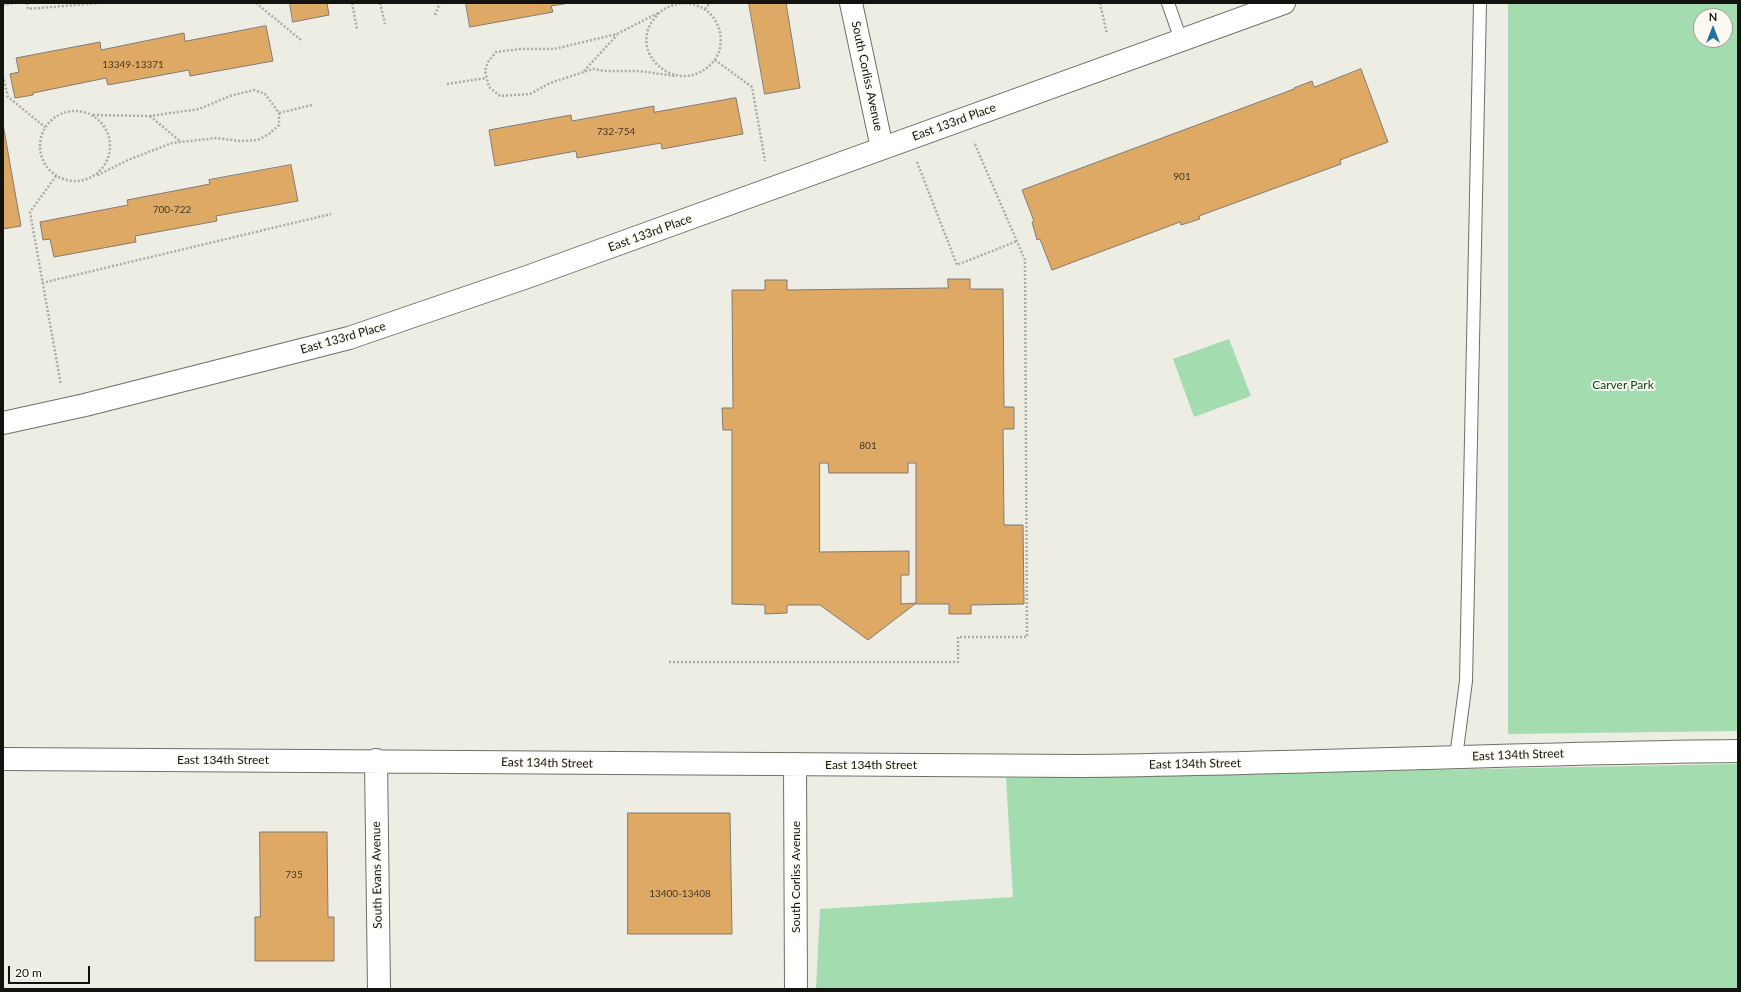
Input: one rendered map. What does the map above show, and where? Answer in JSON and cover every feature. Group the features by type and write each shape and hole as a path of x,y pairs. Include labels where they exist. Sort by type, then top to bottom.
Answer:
{"street":[{"name":"South Corliss Avenue","path":"851,3 882,148"},
{"name":"East 133rd Place","path":"3,423 85,405 349,338 527,277 1284,3"},
{"name":"East 134th Street","path":"3,759 1208,765 1629,752 1738,751"},
{"name":"South Evans Avenue","path":"376,760 379,989"},
{"name":"South Corliss Avenue","path":"795,764 796,989"}],"lane":[{"path":"1168,3 1181,40"},
{"path":"1456,757 1466,681 1480,3"}],"path":[{"path":"3,4 14,3"},
{"path":"27,3 28,9 99,3"},
{"path":"256,3 301,40"},
{"path":"352,3 357,29"},
{"path":"380,3 385,24"},
{"path":"435,15 440,3"},
{"path":"686,3 705,9 715,20 720,32 719,51 715,60 702,72 693,76 684,77 639,71 606,71 593,69 550,83 530,94 500,96 493,92 489,87 485,71 488,62 496,52 520,49 554,49 617,34 676,4 686,3"},
{"path":"705,9 710,3"},
{"path":"1100,3 1107,34"},
{"path":"658,13 651,22 647,33 647,44 650,55 656,64 665,72 675,76"},
{"path":"584,72 617,34"},
{"path":"715,60 752,86 765,161"},
{"path":"3,76 8,97 45,127"},
{"path":"447,84 486,78"},
{"path":"254,90 265,94 279,113 279,125 269,134 258,140 240,141 217,138 172,143 128,160 87,180 76,182 56,176 49,170 40,154 40,145 45,127 52,119 61,113 72,111 93,115 150,116 199,109 230,96 254,90"},
{"path":"279,113 312,105"},
{"path":"93,115 102,123 108,133 111,144 110,156 104,167 96,176"},
{"path":"150,116 181,142"},
{"path":"669,662 958,662 958,637 1027,636 1025,260 974,142"},
{"path":"917,161 957,266 1017,241"},
{"path":"56,176 30,212 61,387"},
{"path":"42,283 331,214"}],"green space":[{"name":"Carver Park","path":"1508,3 1738,3 1738,731 1508,734"},
{"path":"1229,339 1251,396 1194,417 1173,359"},
{"path":"1738,764 1738,989 816,989 820,909 1013,897 1006,778"}],"building":[{"path":"290,3 327,3 329,15 293,22"},
{"path":"466,3 569,3 551,6 553,12 470,27"},
{"path":"749,3 786,3 800,88 765,94"},
{"path":"266,26 273,61 190,76 189,70 108,85 106,78 15,98 10,74 19,72 16,58 100,42 101,50 184,33 185,41"},
{"path":"1361,69 1388,142 1340,160 1341,164 1199,216 1200,219 1181,225 1180,222 1052,270 1040,239 1037,240 1032,222 1034,221 1022,190 1312,81 1314,87"},
{"path":"736,98 743,134 662,149 661,143 577,158 576,151 495,166 489,130 571,115 572,121 654,106 654,112"},
{"path":"3,124 21,226 3,229"},
{"path":"291,165 298,201 216,216 217,221 135,236 136,242 54,257 50,239 43,240 40,222 128,205 127,200 210,184 209,180"},
{"path":"948,279 970,279 970,289 1003,289 1004,407 1014,407 1014,429 1003,429 1004,525 1023,525 1024,604 971,605 971,614 949,614 949,604 915,604 868,640 820,605 787,605 787,613 765,614 765,605 732,604 732,430 723,430 722,408 733,408 732,290 765,290 765,280 787,280 787,290 948,288","holes":["820,463 828,463 829,473 908,473 908,463 916,463 916,603 901,604 901,575 909,575 909,551 820,552"]},
{"path":"628,813 730,813 732,934 628,934"},
{"path":"260,832 327,832 328,917 334,917 334,961 255,961 255,917 260,917"}]}
